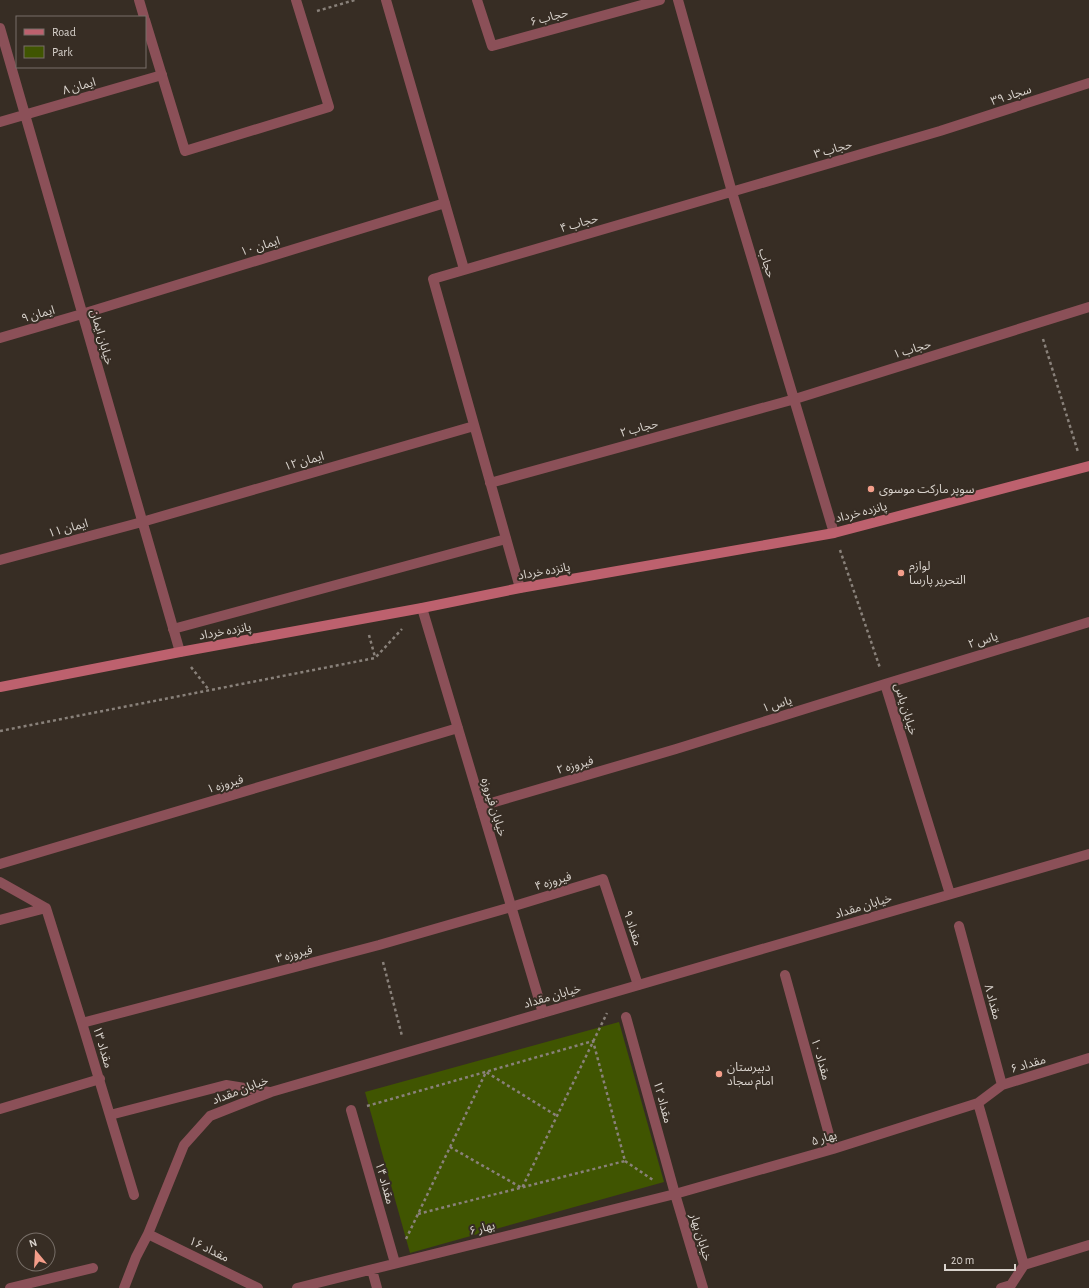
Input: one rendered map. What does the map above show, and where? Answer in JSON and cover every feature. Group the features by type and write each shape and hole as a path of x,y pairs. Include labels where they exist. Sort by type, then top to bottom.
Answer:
{"street":[{"path":"139,0 144,16"},
{"path":"146,21 185,151 329,107 296,0"},
{"path":"386,0 464,269"},
{"name":"حجاب ۶","path":"477,0 492,46 660,0"},
{"name":"حجاب","path":"678,0 732,192 834,533"},
{"name":"خیابان ایمان","path":"0,28 180,652"},
{"name":"ایمان ۸","path":"0,122 162,75"},
{"name":"سجاد ۳۹","path":"940,131 1089,83"},
{"name":"حجاب ۳","path":"732,192 940,131"},
{"name":"حجاب ۴","path":"474,426 433,279 732,192"},
{"name":"ایمان ۱۰","path":"82,314 445,203"},
{"name":"حجاب ۱","path":"795,399 1089,307"},
{"name":"ایمان ۹","path":"0,338 82,314"},
{"name":"حجاب ۲","path":"490,483 795,399"},
{"path":"474,426 520,588"},
{"name":"ایمان ۱۲","path":"142,522 474,426"},
{"name":"پانزده خرداد","path":"0,687 180,652 422,608 520,588 834,533 1086,467"},
{"name":"ایمان ۱۱","path":"0,560 142,522"},
{"path":"173,629 506,539"},
{"name":"خیابان فیروزه","path":"422,608 543,1013"},
{"name":"یاس ۲","path":"885,684 1089,622"},
{"name":"یاس ۱","path":"676,749 885,684"},
{"name":"خیابان یاس","path":"885,684 950,894"},
{"name":"فیروزه ۱","path":"0,864 458,728"},
{"name":"فیروزه ۲","path":"481,806 676,749"},
{"name":"خیابان مقداد","path":"124,1288 136,1257 148,1234 184,1145 210,1116 271,1092 1089,854"},
{"name":"فیروزه ۴","path":"511,907 603,879"},
{"name":"مقداد ۹","path":"603,879 638,985"},
{"path":"0,882 46,908"},
{"name":"فیروزه ۳","path":"82,1023 379,945 511,907"},
{"path":"0,920 46,908"},
{"name":"مقداد ۱۳","path":"46,908 100,1080 134,1195"},
{"name":"مقداد ۸","path":"959,926 1002,1085"},
{"name":"مقداد ۱۰","path":"785,975 833,1149"},
{"name":"مقداد ۱۲","path":"626,1017 674,1194"},
{"name":"مقداد ۶","path":"978,1103 1002,1085 1089,1058"},
{"path":"0,1109 100,1080"},
{"path":"110,1115 226,1085 271,1092"},
{"path":"978,1103 1024,1265"},
{"name":"بهار ۵","path":"674,1194 833,1149 978,1103"},
{"name":"مقداد ۱۴","path":"351,1110 395,1263"},
{"name":"بهار ۶","path":"296,1288 674,1194"},
{"name":"خیابان بهار","path":"674,1194 703,1288"},
{"name":"مقداد ۱۶","path":"148,1234 258,1288"},
{"path":"1001,1288 1011,1285 1024,1265 1089,1245"},
{"path":"10,1288 93,1268"},
{"path":"372,1270 377,1288"}],"path":[{"path":"301,16 355,0"},
{"path":"1038,323 1086,467"},
{"name":"خیابان یاس","path":"834,533 885,684"},
{"path":"0,731 375,658 422,608"},
{"path":"180,652 209,690"},
{"path":"379,945 406,1052"},
{"path":"522,1188 618,991"},
{"path":"351,1110 593,1041"},
{"path":"593,1041 625,1161 674,1194"},
{"path":"486,1072 557,1116"},
{"path":"395,1263 486,1072"},
{"path":"450,1147 522,1188"},
{"path":"418,1214 625,1161"}],"green space":[{"path":"619,1022 664,1182 410,1253 365,1092"}],"place":[{"name":"سوپر مارکت موسوی","path":"871,489"},
{"name":"لوازم التحریر پارسا","path":"901,573"},
{"name":"دبیرستان امام سجاد","path":"719,1074"}]}
